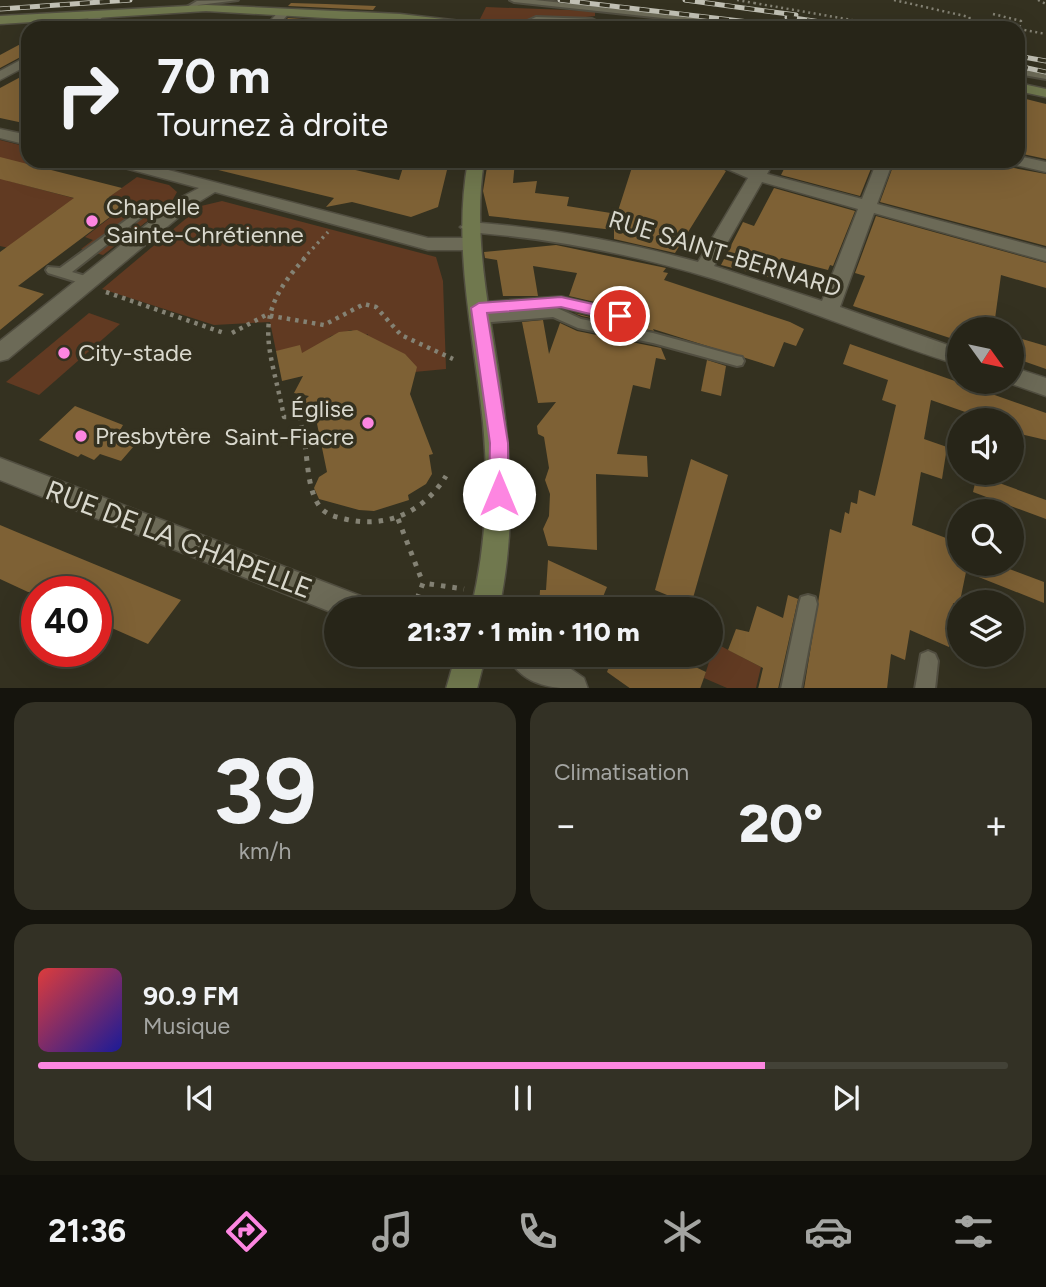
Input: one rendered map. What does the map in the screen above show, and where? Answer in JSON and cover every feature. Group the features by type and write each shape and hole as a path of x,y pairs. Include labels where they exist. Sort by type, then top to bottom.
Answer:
{"street":[{"path":"0,20 189,8 426,21"},
{"path":"276,21 284,12"},
{"path":"92,21 100,14"},
{"path":"4,71 21,63"},
{"path":"1025,88 1046,93"},
{"path":"0,133 21,138"},
{"path":"1025,162 1046,167"},
{"name":"RUE SAINT-BERNARD","path":"161,168 211,188 428,244 469,235 570,236 631,249 702,270 947,353"},
{"path":"475,168 469,235 499,443 499,511 488,597"},
{"path":"702,270 761,168 867,205 1046,255"},
{"path":"828,312 882,168"},
{"path":"0,353 186,202 211,188"},
{"path":"1024,380 1046,387"},
{"name":"RUE DE LA CHAPELLE","path":"0,468 328,597"},
{"path":"461,688 467,667"},
{"path":"542,667 573,688"}],"lane":[{"path":"189,8 202,2 234,0"},
{"path":"514,0 690,21"},
{"path":"532,21 592,21"},
{"path":"1025,72 1046,76"},
{"path":"87,281 57,272 144,210"},
{"path":"479,313 561,302 620,316"},
{"path":"479,313 555,312 578,323 653,338 737,361"},
{"path":"791,688 808,604"},
{"path":"925,688 928,661"}],"path":[{"path":"737,0 852,21"},
{"path":"894,0 969,17 971,21"},
{"path":"1038,0 1046,4"},
{"path":"993,14 1021,21"},
{"path":"1025,30 1046,34"},
{"path":"338,220 277,291 266,315 284,417 300,417 313,485 320,506 333,517 364,523 398,519 438,492 446,475"},
{"path":"87,281 98,289 224,333"},
{"path":"232,333 266,315 324,326 364,304 376,307 401,335 453,359"},
{"path":"398,519 423,583 417,597"},
{"path":"423,583 456,589"}],"shaded area":[{"path":"486,7 595,11 595,16 550,21 480,19"},
{"path":"0,140 21,145 21,168 28,168 9,181 92,203 71,214 56,211 38,225 26,252 0,246"},
{"path":"137,177 169,185 177,192 171,203 103,255 81,249 93,240 85,237 129,203 109,197"},
{"path":"222,201 436,257 443,281 446,369 414,372 367,337 368,334 364,336 351,330 331,336 303,359 276,351 270,322 214,325 102,289 201,206"},
{"name":"City-stade","path":"89,313 120,324 39,395 6,382"},
{"path":"723,647 761,667 756,688 727,688 704,678 707,667 723,667"}],"building":[{"path":"291,3 376,6 373,10 288,6"},
{"path":"288,18 334,21 285,21"},
{"path":"21,44 21,57 0,68 0,55"},
{"path":"21,77 21,122 0,118 0,88"},
{"path":"1025,99 1046,104 1046,159 1025,154"},
{"path":"0,157 21,162 21,168 43,168 122,188 109,197 130,202 18,286 44,294 0,330 0,252 74,198 0,179"},
{"path":"210,168 347,168 399,180 403,168 447,170 438,207 411,217 352,202 326,207 334,198"},
{"path":"487,168 514,168 513,183 537,181 535,193 569,197 567,206 617,214 632,168 720,168 726,171 675,253 614,239 614,230 489,216 483,191"},
{"path":"784,168 871,168 860,196 781,175"},
{"path":"892,168 1014,168 1046,174 1046,246 880,202"},
{"path":"774,188 855,211 833,266 830,265 828,270 781,258 772,278 721,265 743,222 754,226"},
{"path":"876,216 1046,263 1046,288 1001,275 995,317 947,317 947,337 853,306 865,276 855,273"},
{"path":"556,245 666,268 663,272 668,273 664,280 804,329 796,346 784,342 774,367 653,329 654,331 619,324 630,316 621,308 569,296 577,273 533,266 538,296 503,296 497,260 485,258 484,252"},
{"path":"543,320 549,354 560,323 577,331 661,348 666,360 656,358 650,389 633,385 617,454 647,456 648,477 596,474 597,550 548,546 543,529 549,516 550,494 545,480 549,468 544,437 538,434 537,426 556,402 538,403 522,322"},
{"name":"Église Saint-Fiacre","path":"357,330 405,354 417,367 410,394 433,454 429,455 432,474 426,484 408,495 409,500 374,511 359,510 319,499 314,488 319,477 327,472 315,414 297,407 309,396 294,393 303,376 282,381 276,351 300,345 302,353 339,332"},
{"path":"1024,340 1046,346 1046,369 1024,361"},
{"path":"850,344 947,378 947,394 992,394 1046,413 1046,440 1024,435 1024,408 954,408 931,400 924,439 947,447 942,479 921,472 912,525 947,538 947,576 965,576 962,590 947,590 947,646 910,630 905,660 891,654 887,688 804,688 830,529 841,533 845,512 849,514 851,502 857,504 859,490 875,496 896,405 882,400 888,380 843,364"},
{"path":"707,360 726,366 721,396 701,391"},
{"name":"Presbytère","path":"75,406 123,425 115,439 134,446 121,461 100,454 94,460 81,454 78,457 39,440"},
{"path":"691,459 728,475 693,597 672,597 655,590"},
{"path":"975,485 1005,485 1046,500 1046,519 1024,511 1024,499 992,499 973,492"},
{"path":"0,525 181,600 148,644 112,628 112,576 21,576 21,589 0,579"},
{"path":"548,560 607,587 603,597 540,597 540,590 546,590"},
{"path":"1024,574 1044,582 1044,603 1024,595 1024,590 1011,590 976,576"},
{"path":"788,595 798,599 778,688 758,688 763,668 728,650 736,629 749,632 757,606 783,618"},
{"path":"609,667 695,667 706,672 700,688 630,688 607,672"}],"railway":[{"path":"0,9 130,0"},
{"path":"560,0 741,21"},
{"path":"685,0 796,15"},
{"path":"787,17 814,21"},
{"path":"1025,57 1046,61"},
{"path":"1025,68 1046,72"}],"place":[{"name":"Chapelle Sainte-Chrétienne","path":"92,221"},
{"name":"City-stade","path":"64,353"},
{"name":"Église Saint-Fiacre","path":"368,423"},
{"name":"Presbytère","path":"81,436"}],"route":[{"path":"499,494 499,443 479,308 561,302 620,316"}]}
